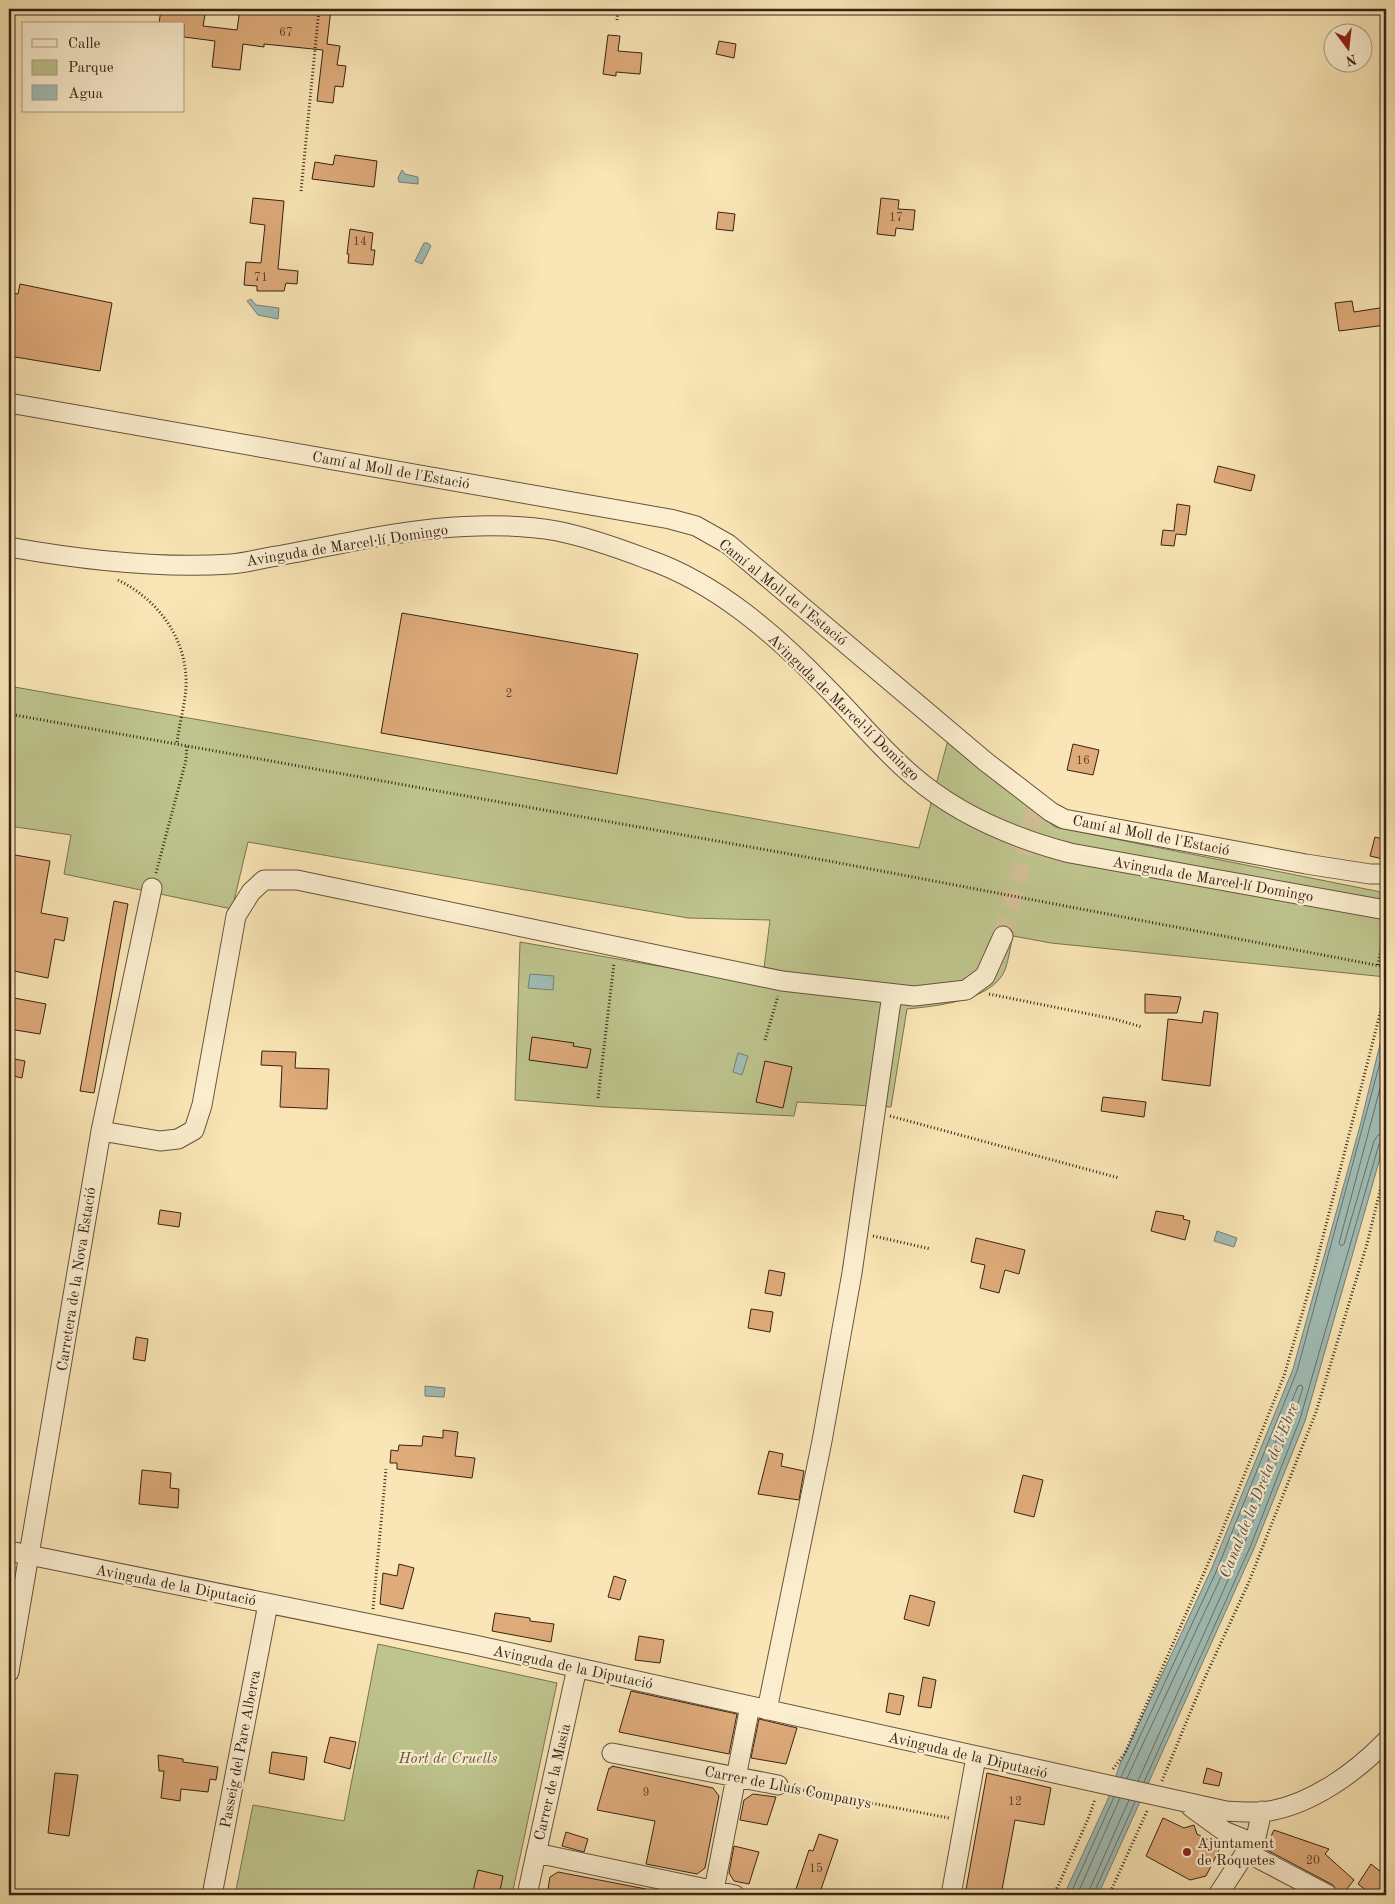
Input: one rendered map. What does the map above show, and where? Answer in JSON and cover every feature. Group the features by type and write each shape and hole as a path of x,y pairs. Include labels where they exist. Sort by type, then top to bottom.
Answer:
{"street":[{"name":"Camí al Moll de l'Estació","path":"9,403 660,517 696,526 728,544 986,762 1051,812 1064,819 1306,864 1370,874 1386,874"},
{"name":"Avinguda de Marcel·lí Domingo","path":"9,547 107,562 175,565 233,564 437,528 491,526 556,531 598,542 652,560 707,588 748,616 786,646 878,743 915,778 950,803 985,823 1024,841 1070,853 1386,910"},
{"path":"101,1131 160,1141 178,1139 194,1130 202,1105 236,916 251,892 264,880 297,880 616,948 782,981 914,996 966,990 985,976 1003,936"},
{"name":"Carretera de la Nova Estació","path":"9,1672 101,1131 152,888"},
{"path":"713,1893 736,1776 758,1708 822,1441 858,1233 892,994"},
{"name":"Avinguda de la Diputació","path":"9,1551 577,1668 1226,1812 1254,1812 1297,1803 1328,1786 1370,1758 1386,1741"},
{"name":"Passeig del Pare Alberca","path":"212,1895 268,1604"},
{"name":"Carrer de la Masia","path":"527,1895 577,1668"},
{"name":"Carrer de Lluís Companys","path":"612,1753 778,1785"},
{"path":"951,1895 976,1757"},
{"path":"1186,1803 1303,1890 1328,1895"},
{"path":"1246,1846 1254,1846 1254,1812"},
{"path":"1218,1895 1246,1846"},
{"path":"536,1853 713,1893 734,1895"}],"path":[{"path":"302,191 320,9"},
{"path":"617,20 618,9"},
{"path":"107,562 105,574 135,588 172,627 183,654 186,690 177,743"},
{"path":"9,714 834,862 1385,967"},
{"path":"152,888 186,760 187,745"},
{"path":"1378,965 1386,920"},
{"path":"598,1098 616,948"},
{"path":"765,1040 782,981"},
{"path":"966,990 1058,1007 1142,1027"},
{"path":"1054,1895 1089,1817 1126,1753 1218,1541 1284,1376 1314,1276 1386,990"},
{"path":"875,1112 1119,1178"},
{"path":"1109,1895 1150,1796 1248,1584 1316,1412 1367,1244 1386,1166"},
{"path":"858,1233 931,1249"},
{"path":"370,1624 386,1469"},
{"name":"Carrer de Lluís Companys","path":"778,1785 964,1822"}],"green space":[{"path":"9,686 919,848 948,740 1055,827 1386,893 1386,977 1051,943 1013,936 1005,970 988,989 976,995 947,1004 907,1009 891,1107 797,1102 794,1116 605,1107 515,1100 520,942 762,984 770,920 688,918 248,842 232,909 64,874 71,835 9,826"},
{"name":"Hort de Cruells","path":"378,1644 557,1683 512,1895 235,1895 253,1805 344,1821"}],"water":[{"path":"402,170 405,174 418,177 418,184 399,182 398,178"},
{"path":"424,243 428,243 431,246 422,264 415,261"},
{"path":"251,299 256,305 279,308 278,319 258,315 247,301"},
{"path":"530,974 554,976 553,990 528,988"},
{"name":"Canal de la Dreta de l'Ebre","path":"1386,1020 1386,1137 1305,1421 1255,1546 1098,1895 1064,1895 1108,1799 1120,1764 1211,1570 1293,1369 1360,1126"},
{"path":"738,1053 748,1056 742,1075 733,1072"},
{"path":"1217,1231 1237,1238 1234,1247 1214,1241"},
{"path":"425,1386 445,1388 444,1397 425,1396"}],"building":[{"path":"161,9 206,9 203,26 237,30 240,9 331,9 327,44 340,46 337,65 346,66 343,87 335,86 333,103 317,101 323,50 264,44 264,47 243,44 240,70 212,67 215,41 185,37 185,22 159,22"},
{"path":"608,35 620,36 618,51 642,53 640,74 616,72 616,76 603,74"},
{"path":"719,41 736,44 734,58 716,54"},
{"path":"335,155 377,161 374,187 312,179 315,162 333,165"},
{"path":"253,198 284,201 278,269 298,271 297,284 286,283 284,291 257,291 257,286 244,285 246,262 261,263 265,225 250,223"},
{"path":"881,198 899,200 898,209 915,210 913,230 896,228 895,236 877,234"},
{"path":"718,212 735,214 733,231 716,229"},
{"path":"350,229 373,233 371,250 375,250 373,265 348,263 349,254 347,254"},
{"path":"20,284 112,303 100,371 9,356 9,293 18,294"},
{"path":"1352,301 1354,312 1386,307 1386,325 1339,331 1335,303"},
{"path":"1218,466 1255,475 1251,491 1214,482"},
{"path":"1177,504 1190,506 1186,535 1176,534 1174,546 1161,545 1163,530 1174,531"},
{"path":"402,613 638,654 617,774 381,733"},
{"path":"1073,744 1099,750 1093,775 1067,770"},
{"path":"1375,837 1386,840 1383,859 1370,856"},
{"path":"9,854 50,861 41,913 68,918 64,941 55,939 48,978 9,970"},
{"path":"114,901 128,904 94,1093 80,1091"},
{"path":"1145,994 1181,997 1177,1013 1145,1013"},
{"path":"9,997 46,1004 40,1034 9,1029"},
{"path":"1204,1011 1218,1013 1210,1086 1162,1080 1168,1019 1202,1023"},
{"path":"532,1037 574,1043 573,1046 591,1049 587,1068 529,1060"},
{"path":"262,1051 296,1052 295,1068 329,1069 327,1109 280,1107 282,1066 261,1065"},
{"path":"9,1058 25,1061 22,1078 9,1075"},
{"path":"765,1061 792,1067 783,1108 756,1102"},
{"path":"1103,1097 1146,1102 1144,1117 1101,1111"},
{"path":"160,1210 181,1213 179,1227 158,1224"},
{"path":"1156,1211 1184,1216 1183,1219 1190,1221 1185,1240 1151,1231"},
{"path":"976,1238 1025,1250 1019,1274 1005,1270 999,1293 980,1288 985,1265 971,1262"},
{"path":"769,1270 785,1273 781,1296 765,1293"},
{"path":"751,1309 773,1312 770,1332 748,1328"},
{"path":"136,1337 148,1339 145,1361 133,1359"},
{"path":"443,1430 458,1432 455,1456 475,1458 472,1478 397,1469 397,1463 390,1463 391,1450 398,1451 399,1445 422,1446 423,1436 443,1438"},
{"path":"769,1451 783,1454 781,1466 804,1471 799,1500 758,1494"},
{"path":"142,1470 171,1473 170,1488 179,1489 178,1508 139,1504"},
{"path":"1023,1475 1043,1480 1034,1517 1014,1512"},
{"path":"399,1564 414,1568 403,1609 380,1604 383,1573 397,1576"},
{"path":"614,1576 626,1580 620,1600 608,1597"},
{"path":"910,1595 935,1602 929,1626 904,1619"},
{"path":"495,1613 554,1624 551,1642 492,1631"},
{"path":"639,1636 664,1640 660,1663 635,1660"},
{"path":"923,1677 936,1680 931,1708 918,1706"},
{"path":"631,1691 737,1714 729,1754 619,1732"},
{"path":"889,1693 904,1696 900,1715 886,1712"},
{"path":"759,1719 797,1728 786,1764 751,1758"},
{"path":"330,1737 356,1742 350,1769 324,1762"},
{"path":"272,1752 307,1757 304,1780 269,1773"},
{"path":"158,1755 183,1759 183,1762 218,1767 216,1780 210,1779 208,1792 181,1789 180,1801 161,1798 164,1771 159,1771"},
{"path":"612,1766 713,1788 719,1796 705,1868 697,1874 646,1864 655,1821 597,1810 609,1768"},
{"path":"1207,1768 1222,1773 1219,1786 1203,1783"},
{"path":"55,1773 78,1775 69,1836 48,1833"},
{"path":"987,1773 1051,1788 1044,1825 1015,1820 1001,1895 965,1895"},
{"path":"753,1794 776,1797 767,1825 740,1820 744,1800"},
{"name":"Ajuntament de Roquetes","path":"1163,1818 1184,1828 1194,1825 1197,1834 1218,1845 1219,1850 1206,1876 1190,1880 1146,1856"},
{"path":"1274,1830 1329,1849 1325,1854 1354,1880 1342,1895 1339,1895 1333,1885 1265,1849"},
{"path":"566,1832 588,1839 584,1852 562,1846"},
{"path":"819,1834 838,1840 819,1895 794,1895 809,1850 813,1851"},
{"path":"734,1846 759,1852 749,1884 734,1881 729,1873"},
{"path":"1371,1864 1386,1876 1386,1895 1372,1895 1358,1884"},
{"path":"478,1870 503,1876 499,1895 472,1895"},
{"path":"558,1872 646,1889 646,1895 547,1895 550,1877"}],"tunnel":[{"path":"1003,936 1038,802"}],"place":[{"name":"Ajuntament de Roquetes","path":"1187,1852"}]}
